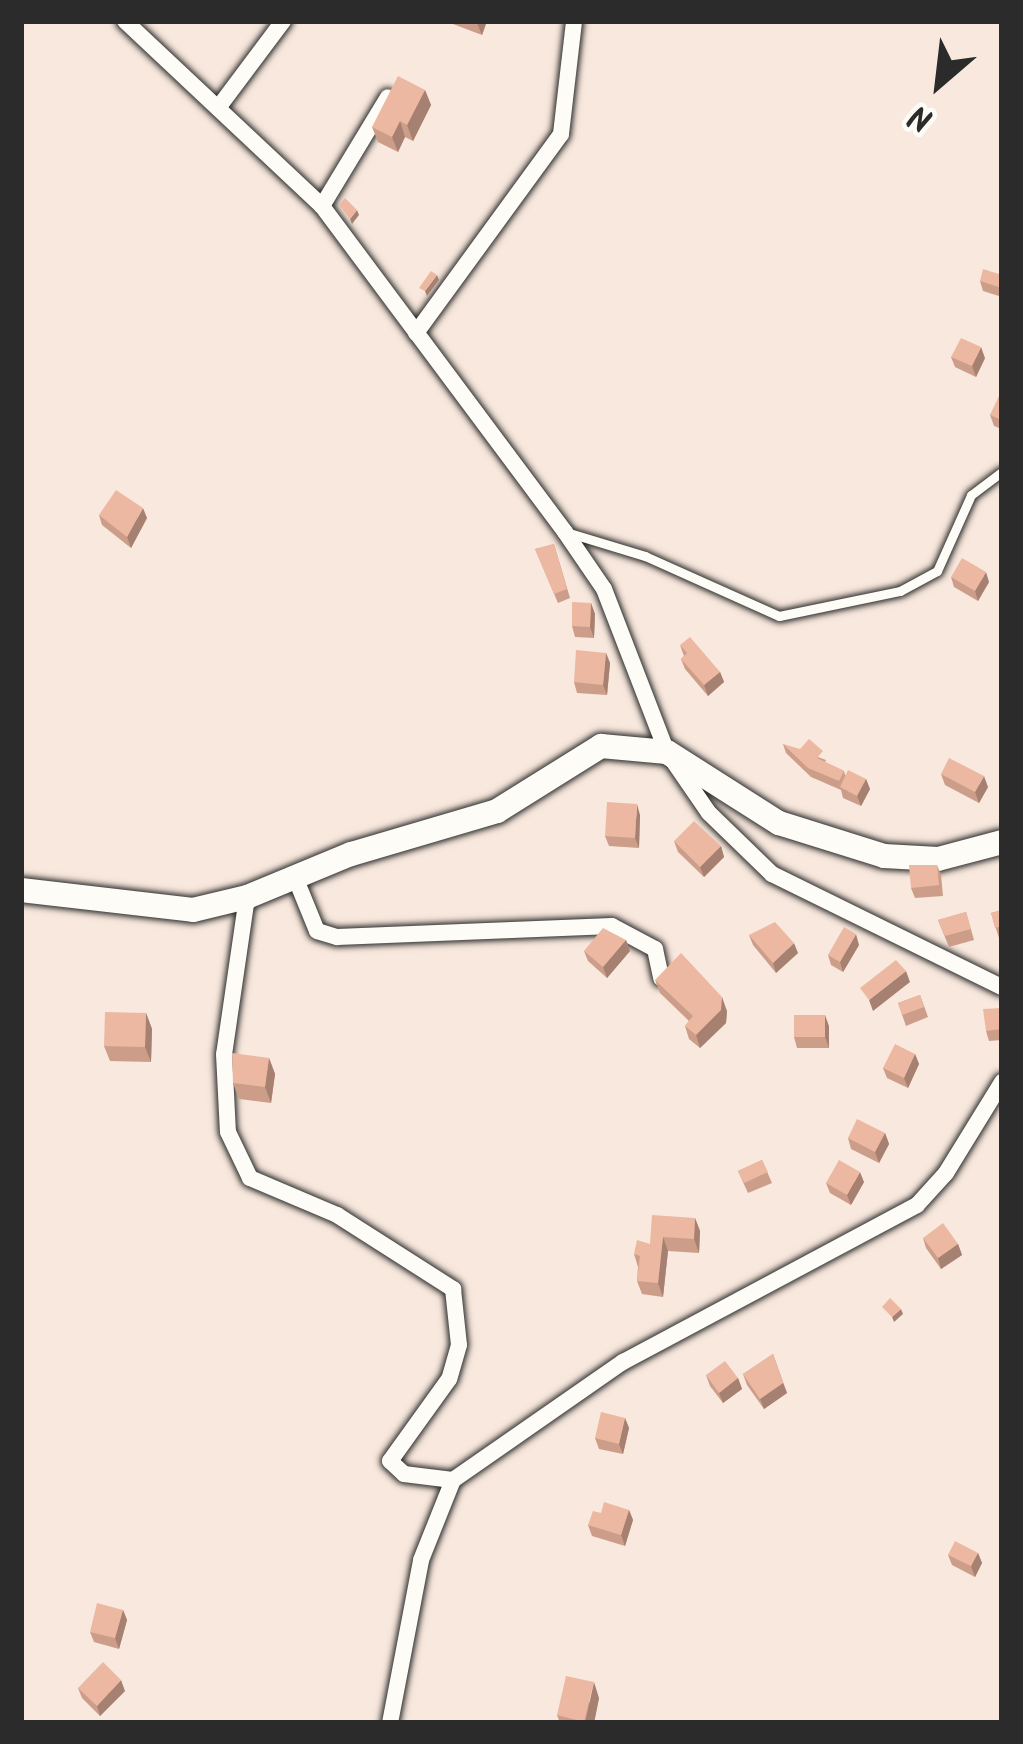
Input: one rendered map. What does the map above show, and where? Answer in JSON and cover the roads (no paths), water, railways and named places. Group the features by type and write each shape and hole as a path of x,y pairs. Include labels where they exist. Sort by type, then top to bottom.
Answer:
{"street":[{"path":"125,21 322,206 565,532 604,589 667,752 709,813 772,874 1002,987"},
{"path":"218,108 283,21"},
{"path":"416,333 561,134 574,21"},
{"path":"322,206 388,97"},
{"path":"21,890 193,910 247,897 497,811 602,746 667,752 778,823 831,843 938,859 999,837"},
{"path":"296,877 317,931 337,937 612,926 655,949 661,978"},
{"path":"247,897 224,1054 228,1132 250,1178 337,1215 453,1289 459,1345 448,1379 390,1461 404,1474 453,1480"},
{"path":"390,1723 421,1560 453,1480 623,1362 916,1205 1002,1082"}],"lane":[{"path":"565,532 645,556 779,616 900,591 937,571 971,495 1002,472"}]}
